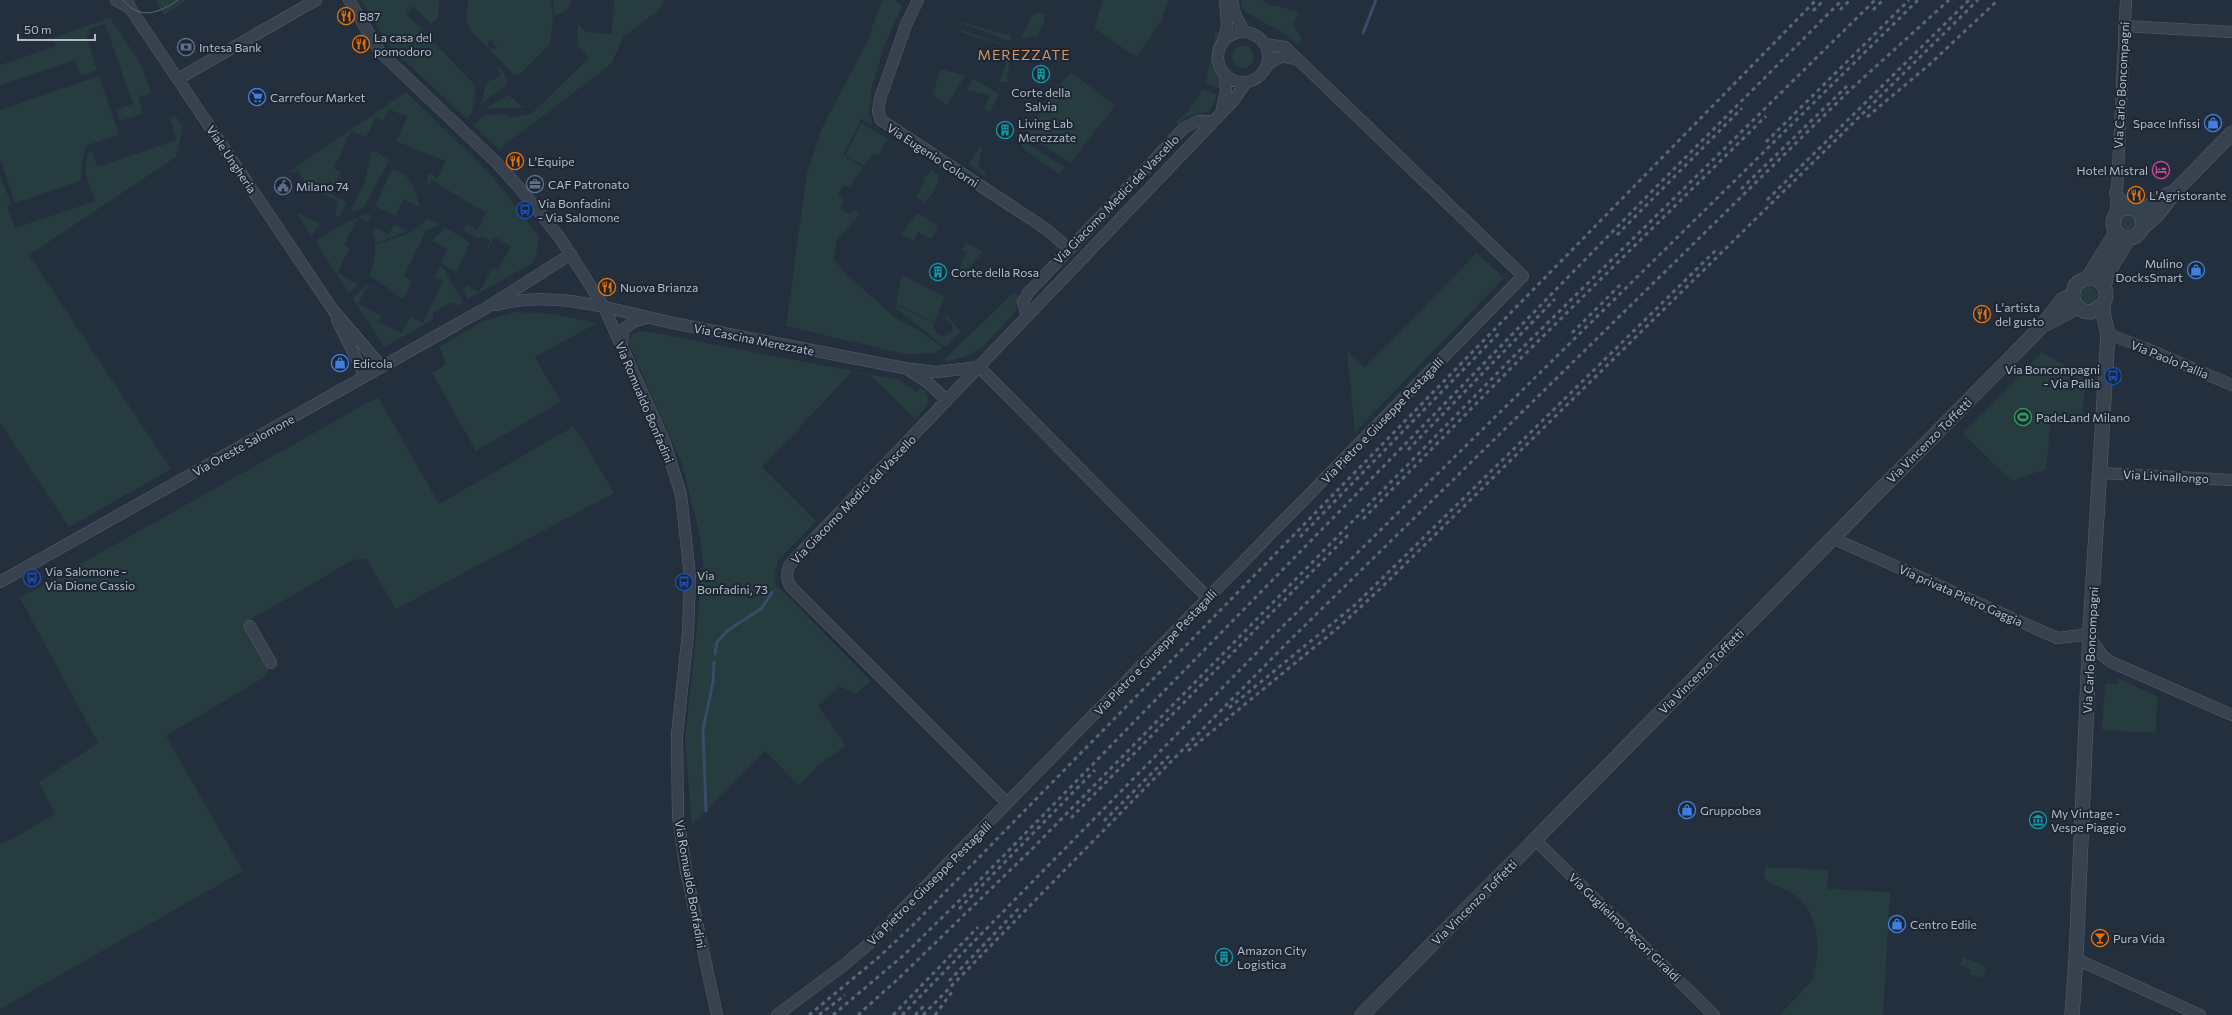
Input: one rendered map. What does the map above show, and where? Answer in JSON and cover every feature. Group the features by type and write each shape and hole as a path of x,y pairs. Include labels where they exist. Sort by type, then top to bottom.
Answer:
{"street":[{"name":"Viale Ungheria","path":"116,0 128,4 333,310 382,367"},
{"path":"178,79 316,0"},
{"name":"Via Romualdo Bonfadini","path":"349,0 380,52 495,161 549,224 604,307 665,443 679,488 686,529 690,606 677,735 678,810 686,871 717,1015"},
{"name":"Via Eugenio Colorni","path":"918,0 906,26 880,99 878,111 881,120 1046,229 1069,249"},
{"path":"1225,0 1227,25 1224,41 1218,56 1219,63 1226,74 1236,80 1246,82 1260,75 1267,65 1279,57 1286,56 1297,60"},
{"path":"1232,0 1235,14 1244,32"},
{"name":"Via Carlo Boncompagni","path":"2126,0 2115,193 2128,211"},
{"path":"2124,26 2232,32"},
{"path":"1224,41 1233,34 1244,32 1256,36 1265,44 1268,54 1267,65"},
{"path":"1265,44 1281,45 1297,60"},
{"name":"Via Pietro e Giuseppe Pestagalli","path":"777,1015 844,965 871,942 1523,276 1297,60"},
{"name":"Via Giacomo Medici del Vascello","path":"1217,118 1226,91 1226,74"},
{"name":"Via Giacomo Medici del Vascello","path":"1007,803 791,587 787,575 793,561 1234,101 1246,82"},
{"name":"Via Giacomo Medici del Vascello","path":"1028,316 1023,302 1025,296 1184,128 1198,121 1217,118"},
{"name":"Via Vincenzo Toffetti","path":"1362,1015 2041,327 2062,300 2075,301 2078,283 2088,278 2122,236 2138,235 2143,227 2156,216 2178,188 2232,133"},
{"name":"Via Vincenzo Toffetti","path":"2128,211 2178,188"},
{"path":"2122,236 2112,223 2128,211 2143,219 2143,227"},
{"name":"Via Vincenzo Toffetti","path":"2104,287 2106,274 2122,236"},
{"path":"486,308 570,254"},
{"path":"2088,278 2098,280 2104,287"},
{"name":"Via Carlo Boncompagni","path":"2072,1015 2076,959 2090,634 2101,473 2108,334 2102,305 2106,296 2104,287"},
{"name":"Via Cascina Merezzate","path":"486,308 513,300 533,299 604,307 646,318 904,368 936,372 979,367"},
{"path":"2075,301 2085,311 2091,312 2102,305"},
{"name":"Via Oreste Salomone","path":"0,582 486,308"},
{"name":"Viale Ungheria","path":"333,310 365,376"},
{"path":"622,348 623,330 633,322 646,318"},
{"name":"Via Paolo Pallia","path":"2108,334 2232,385"},
{"path":"979,367 1208,598"},
{"path":"904,368 927,382 947,400"},
{"name":"Via Livinallongo","path":"2101,473 2232,480"},
{"name":"Via privata Pietro Gaggia","path":"1832,538 2057,638 2090,634"},
{"path":"250,626 271,663"},
{"path":"2090,634 2103,656 2111,662 2232,715"},
{"name":"Via Guglielmo Pecori Giraldi","path":"1535,840 1714,1015"},
{"path":"2076,959 2200,1015"}],"green space":[{"path":"155,0 187,0 164,15"},
{"path":"361,0 439,0 438,18 431,24 413,6 406,13 474,84 474,103 472,112 467,119 389,46"},
{"path":"468,0 551,0 553,18 550,44 521,73 517,75 512,73 489,49 491,47 494,50 497,47 490,40 487,42 489,46 488,48 469,27 467,23"},
{"path":"553,0 572,0 570,6 564,12 555,16"},
{"path":"615,0 665,0 658,11 624,36 611,64 499,149 473,125 483,116 505,114 509,118 531,114 589,58 577,45 578,24 586,32 611,34"},
{"path":"882,0 895,0 902,6 883,49 870,94 872,97 868,113 873,123 872,125 861,119 843,155 863,168 849,187 844,185 838,194 844,201 840,208 849,214 855,210 860,214 836,241 834,260 848,276 898,320 917,329 943,348 933,353 905,354 786,326 807,173 822,128 867,42"},
{"path":"1103,0 1168,0 1162,20 1136,57 1094,28"},
{"path":"1242,0 1262,0 1267,4 1299,12 1293,24 1302,39 1297,45 1277,29 1247,12 1241,7"},
{"path":"1039,12 1044,14 1045,20 1037,37 1032,36 1020,40 1032,16"},
{"path":"110,18 141,64 151,93 138,97 143,114 120,121 116,110 133,104 105,24 89,29 90,35 86,37 97,70 81,76 75,60 0,85 0,65 56,46 53,38"},
{"path":"947,18 1012,36 1010,41"},
{"path":"962,30 1011,47 1007,82 999,82 1007,63 1005,62 1009,47 960,32"},
{"path":"1220,30 1214,53 1222,90 1206,83 1215,33"},
{"path":"1239,46 1247,46 1254,53 1254,61 1247,68 1239,68 1232,61 1232,53"},
{"path":"495,64 505,76 507,82 506,85 481,104 486,84 501,74"},
{"path":"941,69 965,76 947,105 932,95"},
{"path":"1071,72 1115,106 1070,163 1026,134 1061,83"},
{"path":"99,76 119,135 85,146 80,181 15,203 0,159 0,110"},
{"path":"974,79 999,94 990,112 984,108 990,95 966,90"},
{"path":"1203,89 1217,95 1210,110 1205,113 1184,118 1178,124 1176,122 1188,111"},
{"path":"406,92 490,174 539,236 536,257 531,264 468,299 463,291 466,285 479,292 493,267 498,269 511,246 494,237 488,248 487,247 490,240 482,236 479,239 464,231 466,224 478,230 486,213 433,181 427,185 428,173 437,178 446,161 396,141 407,117 389,109 383,121 376,118 366,137 351,131 334,168 341,171 330,194 347,202 339,217 335,215 337,201 308,186 297,171 293,173 290,171"},
{"path":"509,95 524,108 486,108"},
{"path":"175,115 183,127 176,157 29,255 171,469 69,527 0,423 0,175 11,204 7,206 15,228 95,201 85,172 88,152 92,151 97,167 177,140 170,118"},
{"path":"861,123 888,139 878,156 873,153 864,166 846,155"},
{"path":"1024,141 1064,167 1059,174 1021,147"},
{"path":"980,146 982,149 978,167 987,173 984,176 969,164"},
{"path":"376,151 389,161 363,208 351,212 365,181 371,152"},
{"path":"392,170 404,175 408,179 414,189 420,207 404,199 395,216 375,206"},
{"path":"931,170 937,174 938,183 933,193 924,202 916,197 924,181 923,179"},
{"path":"296,212 320,224 311,236"},
{"path":"917,213 938,226 932,239 918,232 914,242 901,234"},
{"path":"368,214 371,215 368,222 359,217"},
{"path":"2128,214 2134,217 2137,223 2134,229 2128,232 2122,229 2119,223 2122,217"},
{"path":"358,218 344,245 350,248 337,273 358,284 349,293 315,241 340,226"},
{"path":"428,219 440,224 426,231 404,276 412,281 405,297 400,298 390,289 370,277 375,257 375,245 412,232"},
{"path":"394,224 408,231 375,244 375,235 372,233 375,228 389,234"},
{"path":"445,227 470,243 456,272 441,263 448,249 432,241"},
{"path":"966,242 983,252 955,282 953,280 967,252 962,250"},
{"path":"1477,253 1504,278 1355,432 1347,351 1365,368"},
{"path":"440,266 444,269 463,302 458,306 451,302 433,313 433,319 385,347 353,299 366,285 375,288 376,290 367,286 358,304 381,315 378,322 402,333 410,317 423,323 443,281 435,277"},
{"path":"902,275 945,297 935,322 896,304"},
{"path":"2088,286 2094,289 2097,295 2094,301 2088,304 2082,301 2079,295 2082,289"},
{"path":"1013,293 1018,296 1016,311 983,347 970,355 946,362 945,359"},
{"path":"896,305 935,323 933,328 938,335 945,336 953,330 951,322 944,318 946,315 961,331 946,347 895,308"},
{"path":"515,312 551,314 597,323 535,357 560,400 559,403 476,451 432,373 445,365 445,360 439,347 483,321"},
{"path":"644,331 899,380 917,392 919,388 924,390 928,399 927,406 915,419 870,375 852,372 762,467 816,521 778,561 775,574 776,585 871,681 856,694 839,686 818,706 846,746 819,764 799,786 765,751 692,825 685,740 703,567 700,535 682,464 629,344 632,335"},
{"name":"PadeLand Milano","path":"2042,352 2086,378 2082,415 2051,419 2046,469 2012,481 1963,434"},
{"path":"378,397 439,504 573,427 582,438 614,493 396,609 366,558 353,560 252,619 250,626 271,663 265,677 166,736 243,871 0,1009 0,844 18,836 55,814 39,782 98,743 20,598"},
{"path":"2117,678 2157,696 2156,733 2102,730 2105,684 2117,684"},
{"path":"1765,867 1828,870 1827,889 1890,892 1883,1015 1780,1015 1812,980 1817,956 1816,931 1813,919 1808,909 1800,899 1767,879 1764,876"},
{"path":"1963,957 1981,964 1986,969 1984,976 1982,975 1981,978 1969,974 1971,970 1960,965"}],"waterway":[{"path":"1363,33 1376,0"},
{"path":"715,654 717,642 727,631 762,608 772,592"},
{"path":"706,811 703,729 713,683 714,662"}],"tram line":[{"path":"123,0 129,7 143,13 157,11 178,0"}],"railway":[{"path":"809,1015 879,957 914,924 1816,0"},
{"path":"1813,11 1824,0"},
{"path":"833,1015 905,954 972,888 1657,186 1842,0"},
{"path":"1840,10 1850,0"},
{"path":"858,1015 898,979 1031,850 1513,357 1875,0"},
{"path":"1873,10 1883,0"},
{"path":"1766,142 1909,0"},
{"path":"902,1015 1275,634 1918,0"},
{"path":"923,1015 1287,643 1850,90 1949,0"},
{"path":"1767,200 1969,0"},
{"path":"1188,751 1339,627 1380,589 1978,0"},
{"path":"1867,117 1930,64 1998,0"},
{"path":"1741,189 1847,86"},
{"path":"1617,235 1742,108"},
{"path":"1363,519 1517,362 1766,116"},
{"path":"1229,708 1356,604 1718,248"},
{"path":"1572,333 1623,282"},
{"path":"1408,450 1555,299"},
{"path":"1300,537 1501,331"},
{"path":"1071,818 1348,535"},
{"path":"1104,821 1170,755"},
{"path":"959,909 1095,770"},
{"path":"949,981 1021,906"},
{"path":"893,1015 978,927"},
{"path":"935,1015 952,992"},
{"path":"819,1015 845,995"},
{"path":"915,1015 926,1004"}],"place":[{"name":"B87","path":"346,16"},
{"name":"La casa del pomodoro","path":"361,44"},
{"name":"Intesa Bank","path":"186,47"},
{"name":"Corte della Salvia","path":"1041,74"},
{"name":"Carrefour Market","path":"257,97"},
{"name":"Space Infissi","path":"2213,123"},
{"name":"Living Lab Merezzate","path":"1005,130"},
{"name":"L'Equipe","path":"515,161"},
{"name":"Hotel Mistral","path":"2161,170"},
{"name":"CAF Patronato","path":"535,184"},
{"name":"Milano 74","path":"283,186"},
{"name":"L'Agristorante","path":"2136,195"},
{"name":"Via Bonfadini - Via Salomone","path":"525,210"},
{"name":"Mulino DocksSmart","path":"2196,270"},
{"name":"Corte della Rosa","path":"938,272"},
{"name":"Nuova Brianza","path":"607,287"},
{"name":"L'artista del gusto","path":"1982,314"},
{"name":"Edicola","path":"340,363"},
{"name":"Via Boncompagni - Via Pallia","path":"2113,376"},
{"name":"PadeLand Milano","path":"2023,417"},
{"name":"Via Salomone - Via Dione Cassio","path":"32,578"},
{"name":"Via Bonfadini, 73","path":"684,582"},
{"name":"Gruppobea","path":"1687,810"},
{"name":"My Vintage - Vespe Piaggio","path":"2038,820"},
{"name":"Centro Edile","path":"1897,924"},
{"name":"Pura Vida","path":"2100,938"},
{"name":"Amazon City Logistica","path":"1224,957"}],"district":[{"name":"MEREZZATE","path":"1024,54"}]}
